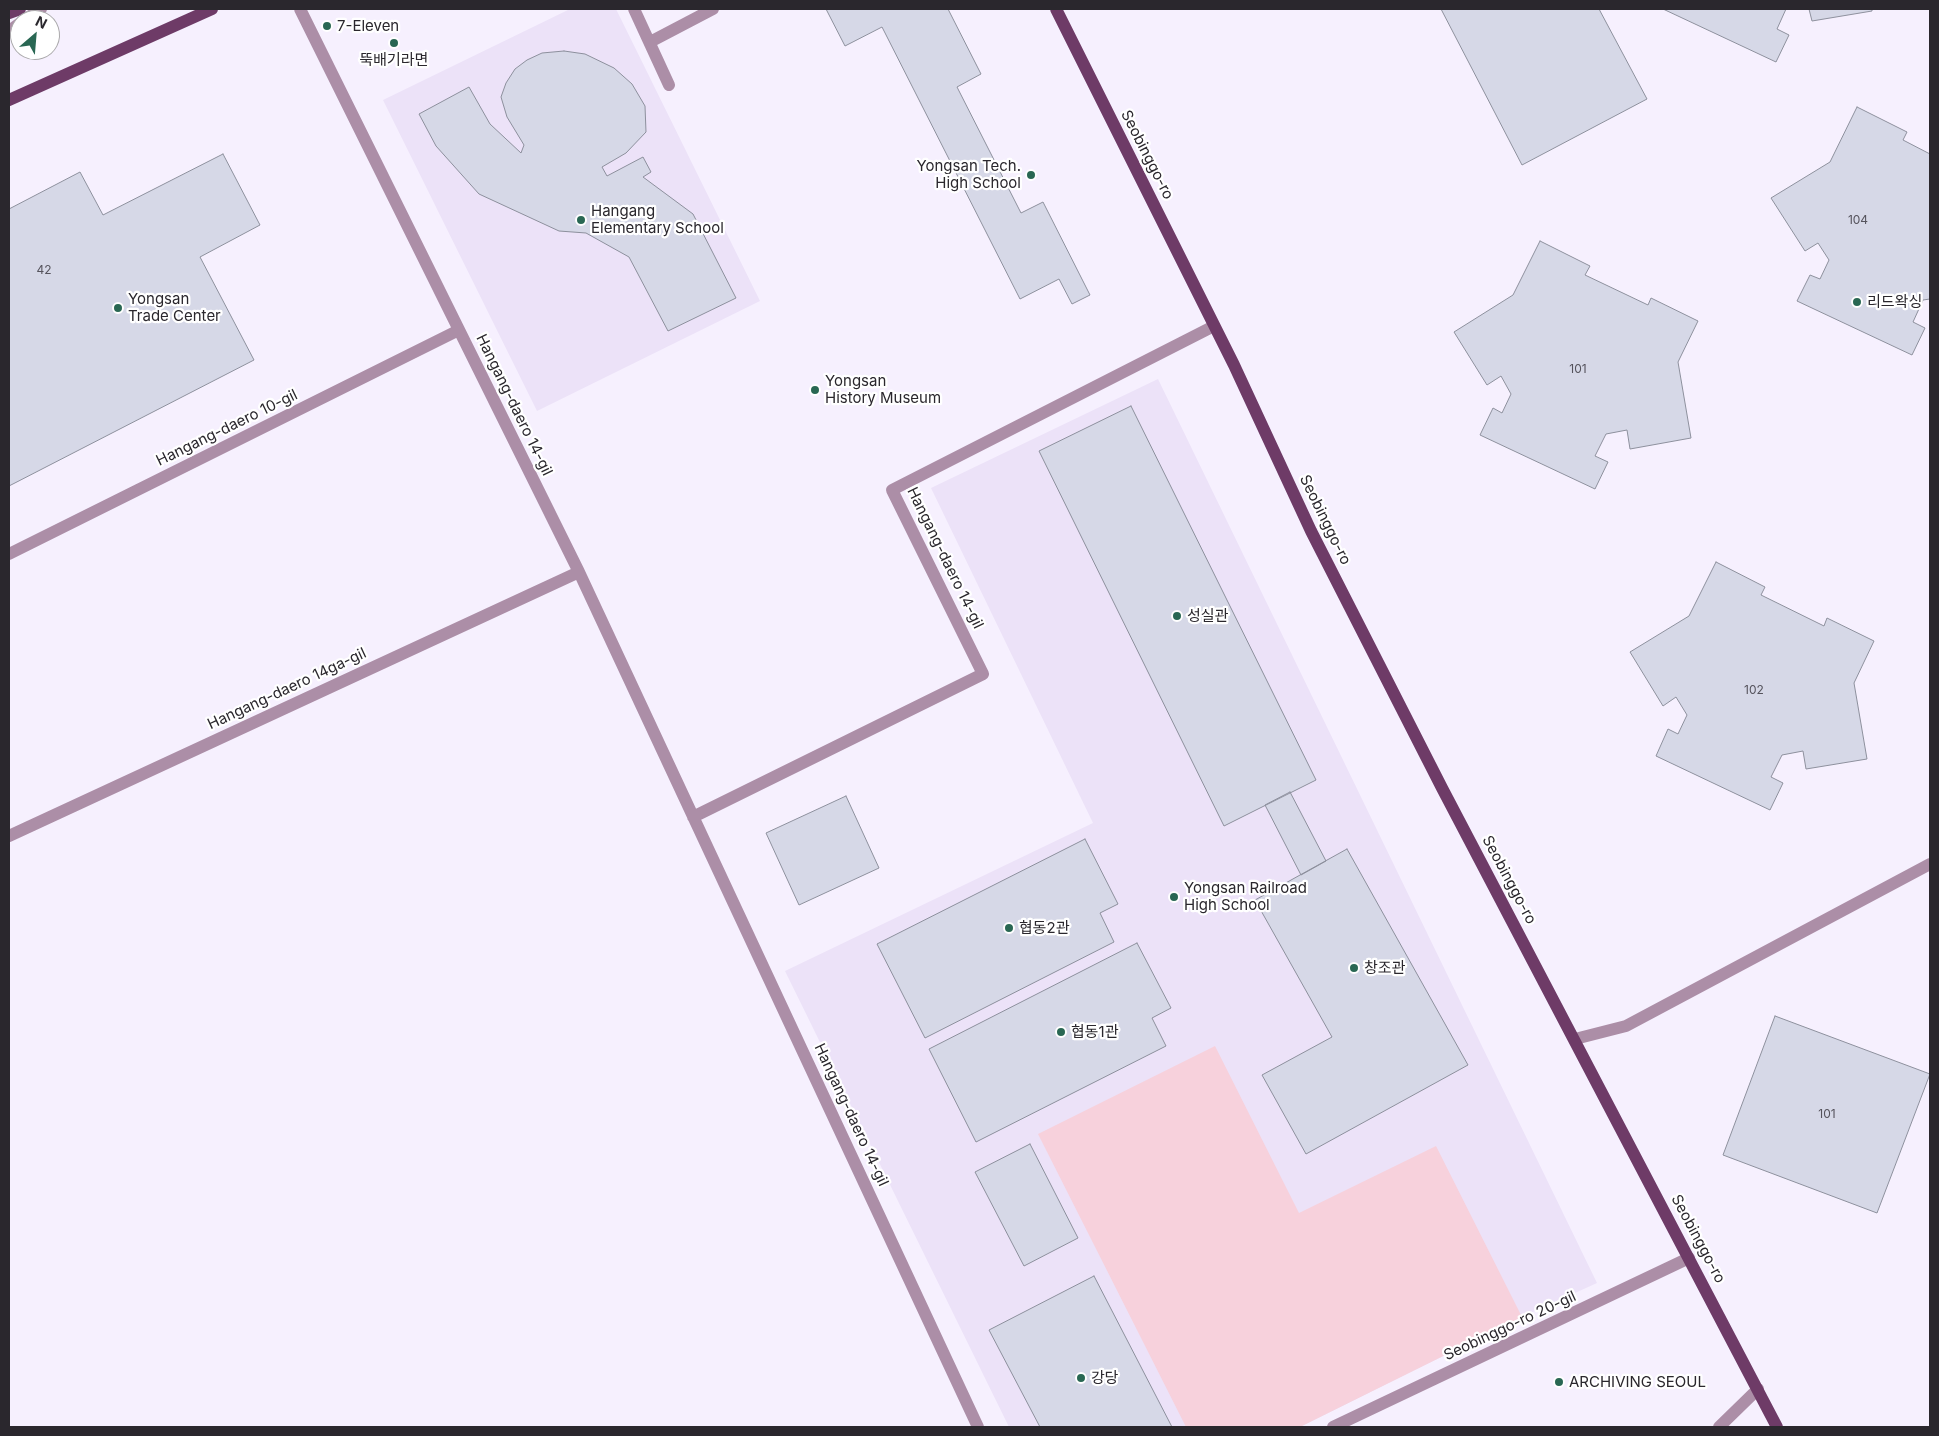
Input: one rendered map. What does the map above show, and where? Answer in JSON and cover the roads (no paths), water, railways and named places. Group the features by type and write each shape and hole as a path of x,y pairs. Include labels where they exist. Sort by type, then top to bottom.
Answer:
{"main road":[{"path":"9,14 20,9"},
{"path":"9,100 212,9"},
{"name":"Seobinggo-ro","path":"1056,9 1214,326 1311,531 1442,788 1777,1427"}],"street":[{"name":"Hangang-daero 14-gil","path":"300,9 579,572 978,1427"},
{"path":"634,9 670,85"},
{"path":"650,42 714,9"},
{"name":"Hangang-daero 14-gil","path":"693,817 983,674 892,490 1214,326"},
{"name":"Hangang-daero 10-gil","path":"9,554 459,330"},
{"name":"Hangang-daero 14ga-gil","path":"9,836 579,572"},
{"path":"1575,1040 1626,1026 1930,864"},
{"name":"Seobinggo-ro 20-gil","path":"1341,1426 1689,1258"},
{"path":"1719,1427 1758,1389"}],"place":[{"name":"7-Eleven","path":"327,26"},
{"name":"뚝배기라면","path":"394,43"},
{"name":"Yongsan Tech. High School","path":"1031,175"},
{"name":"Hangang Elementary School","path":"581,220"},
{"name":"리드왁싱","path":"1857,302"},
{"name":"Yongsan Trade Center","path":"118,308"},
{"name":"Yongsan History Museum","path":"815,390"},
{"name":"성실관","path":"1177,616"},
{"name":"Yongsan Railroad High School","path":"1174,897"},
{"name":"협동2관","path":"1009,928"},
{"name":"창조관","path":"1354,968"},
{"name":"협동1관","path":"1061,1032"},
{"name":"강당","path":"1081,1378"},
{"name":"ARCHIVING SEOUL","path":"1559,1382"}]}
